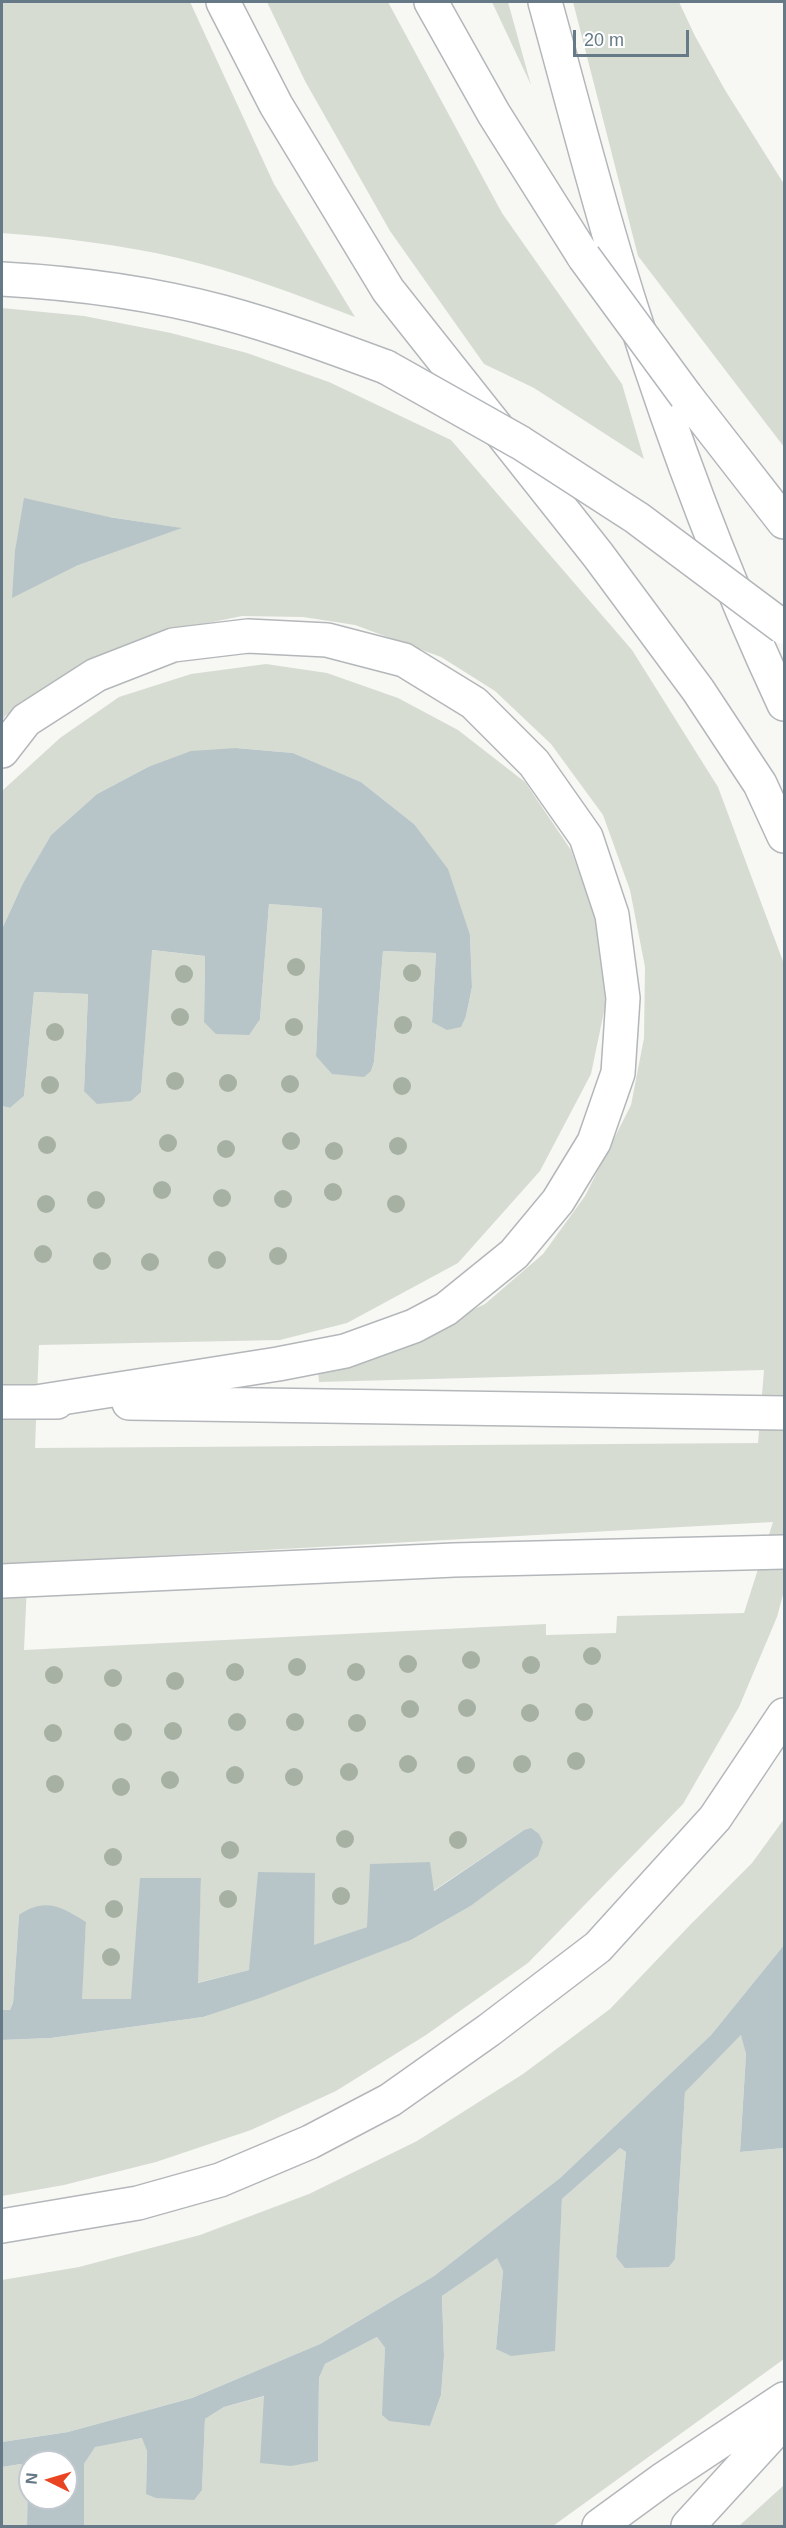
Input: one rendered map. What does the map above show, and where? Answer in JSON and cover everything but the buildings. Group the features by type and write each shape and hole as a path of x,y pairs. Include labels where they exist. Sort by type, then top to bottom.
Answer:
{"highway":[{"path":"223,2 276,105 388,290 598,555 691,680 760,784 784,836"},
{"path":"430,2 494,114 584,257 686,396 784,522"},
{"path":"545,2 631,306 688,474 760,652 784,705"},
{"path":"2,279 147,297 221,312 312,339 386,367 521,443 697,561 784,628"},
{"path":"2,751 26,720 96,675 174,645 248,636 327,640 404,660 474,703 534,763 586,837 612,915 623,998 618,1073 594,1142 558,1201 514,1254 470,1292 446,1309 414,1326 345,1351 278,1364 36,1402"},
{"path":"2,1402 784,1413"},
{"path":"14,1581 454,1560 777,1552"},
{"path":"2,2226 138,2203 220,2180 310,2142 390,2100 489,2030 598,1947 715,1818 784,1715"},
{"path":"599,2526 662,2480 784,2399"},
{"path":"688,2526 784,2421"}],"shaded area":[{"path":"2,2 190,2 274,184 355,317 245,277 178,258 90,242 2,233"},
{"path":"267,2 388,2 502,213 622,384 644,459 534,388 484,364 390,231 305,81"},
{"path":"492,2 508,2 531,85"},
{"path":"573,2 679,2 725,90 784,184 784,447 638,256"},
{"path":"2,308 84,316 171,333 247,353 329,382 451,440 632,650 718,787 784,964 784,1591 777,1617 739,1707 683,1804 528,1963 426,2035 336,2091 251,2130 156,2162 64,2185 2,2196 2,2040 51,2038 203,2017 411,1940 469,1907 524,1830 433,1891 367,1927 249,1970 197,1983 201,1878 132,1999 81,1999 86,1922 19,1915 13,2003 10,2010 2,2010 2,1106 10,1108 24,1096 34,992 88,994 84,1091 141,1092 151,950 205,956 204,1022 260,1019 269,904 322,908 316,1055 371,1071 374,1062 383,951 436,953 432,1022 466,1016 472,987 470,935 414,824 361,782 293,753 236,748 148,767 97,794 51,835 23,883 2,929 3,790 60,738 119,697 191,674 266,664 327,673 398,698 458,730 525,782 571,850 598,925 606,1002 591,1074 540,1171 458,1263 347,1323 280,1340 39,1345 35,1448 758,1443 764,1370 319,1382 318,1371 362,1361 485,1304 543,1254 585,1196 631,1105 644,1038 645,967 630,890 603,815 551,744 495,691 441,657 355,625 303,617 242,616 159,633 77,670 5,716 2,721","holes":["110,517 180,528 181,528 76,566","773,1522 744,1613 617,1616 616,1633 546,1635 546,1624 24,1650 28,1563"]},
{"path":"24,498 109,517 182,528 76,566 12,598 15,551"},
{"path":"236,748 293,753 361,782 414,824 448,869 470,935 472,987 466,1016 461,1027 447,1030 432,1022 436,953 383,951 374,1062 371,1071 364,1077 332,1074 316,1056 322,908 269,904 260,1019 249,1035 216,1034 204,1022 205,956 152,950 141,1092 131,1101 97,1104 84,1091 88,994 34,992 24,1096 10,1108 2,1106 2,929 23,883 51,835 97,794 148,767 191,751"},
{"path":"784,1819 784,1945 711,2035 560,2178 434,2276 320,2344 192,2398 68,2432 2,2442 2,2280 79,2267 200,2235 309,2194 417,2141 523,2074 610,2009 752,1863"},
{"path":"531,1828 539,1834 543,1842 538,1856 469,1907 411,1940 260,1998 203,2017 51,2038 2,2040 2,2010 10,2010 13,2003 19,1915 37,1906 61,1908 86,1922 82,1999 131,1999 140,1878 201,1878 198,1983 249,1970 258,1872 315,1873 314,1945 367,1927 370,1864 430,1862 434,1891 524,1830"},
{"path":"784,1945 784,2148 740,2152 746,2054 741,2035 685,2092 675,2259 669,2267 625,2268 616,2257 626,2152 620,2148 562,2199 555,2351 511,2356 496,2349 503,2271 497,2258 442,2296 444,2356 441,2395 430,2426 389,2421 382,2415 385,2348 377,2337 325,2364 319,2378 318,2461 291,2466 260,2463 264,2396 224,2407 205,2419 202,2490 194,2500 156,2498 146,2494 147,2451 142,2438 95,2447 84,2464 84,2526 27,2526 27,2510 78,2510 78,2450 18,2450 18,2464 2,2467 2,2442 68,2432 192,2398 320,2344 434,2276 560,2178 711,2035"},
{"path":"742,2034 746,2054 740,2152 784,2148 784,2359 553,2526 84,2526 84,2464 95,2446 143,2438 147,2451 146,2494 202,2490 205,2419 224,2407 265,2396 318,2461 319,2378 325,2364 377,2337 385,2348 383,2416 430,2426 441,2395 444,2356 442,2296 497,2257 503,2271 496,2349 554,2351 562,2199 620,2148 626,2152 616,2258 669,2267 675,2258 685,2091"},
{"path":"18,2464 18,2510 27,2510 27,2526 2,2526 2,2467"},
{"path":"784,2485 784,2526 739,2526"}]}
